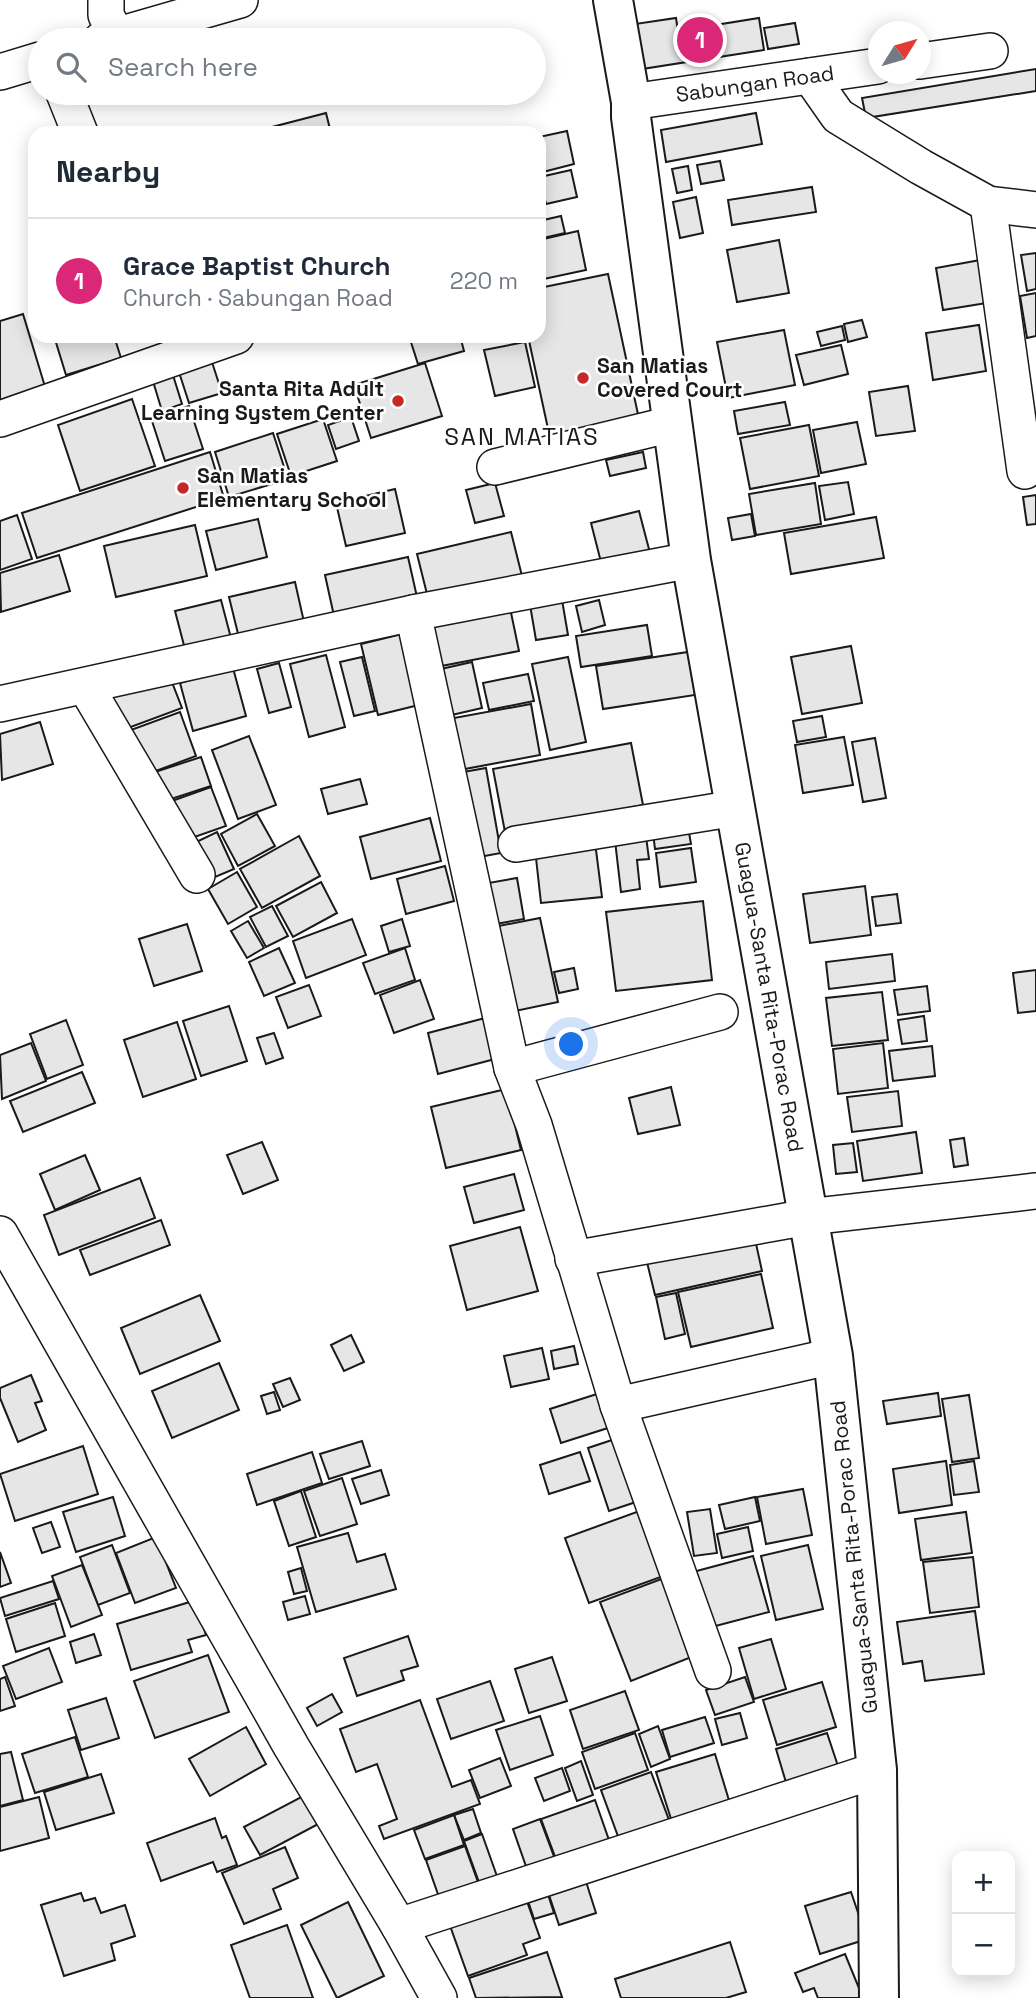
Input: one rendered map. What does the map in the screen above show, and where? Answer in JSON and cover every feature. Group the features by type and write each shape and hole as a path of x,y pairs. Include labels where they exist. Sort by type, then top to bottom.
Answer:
{"main road":[{"name":"Guagua-Santa Rita-Porac Road","path":"613,0 631,102 691,560 833,1356 877,1770 879,1998"}],"street":[{"path":"104,18 240,0"},
{"path":"931,59 990,51"},
{"path":"0,72 28,64"},
{"name":"Sabungan Road","path":"631,102 868,67"},
{"path":"810,75 838,116 921,167 988,204 1036,210"},
{"path":"69,105 77,126"},
{"path":"988,204 1025,471"},
{"path":"0,419 183,345"},
{"path":"495,467 672,424"},
{"path":"0,704 413,613 691,560"},
{"path":"413,613 512,1068 534,1125 618,1405 713,1671"},
{"path":"86,687 197,875"},
{"path":"516,844 736,808"},
{"path":"512,1068 720,1012"},
{"path":"573,1259 807,1217 1036,1191"},
{"path":"0,1234 291,1746 439,1998"},
{"path":"618,1405 833,1356"},
{"path":"399,1926 877,1770"}],"building":[{"path":"676,18 678,31 759,18 764,50 642,69 635,24"},
{"path":"795,23 799,44 768,49 764,28"},
{"path":"1036,69 1036,91 866,118 862,98"},
{"path":"326,113 329,126 276,126"},
{"path":"756,113 762,144 666,162 661,130"},
{"path":"567,131 574,164 546,171 546,136"},
{"path":"720,161 724,180 701,184 697,165"},
{"path":"688,166 692,190 677,193 672,169"},
{"path":"571,170 577,197 546,204 546,176"},
{"path":"812,187 816,212 732,225 728,200"},
{"path":"696,197 703,233 680,238 673,202"},
{"path":"561,216 565,233 546,237 546,219"},
{"path":"578,231 586,270 546,279 546,238"},
{"path":"779,240 789,293 737,302 727,250"},
{"path":"1036,253 1036,289 1027,291 1021,255"},
{"path":"986,259 993,302 943,310 936,268"},
{"name":"San Matias Covered Court","path":"608,274 639,419 550,438 530,343 546,343 546,287"},
{"path":"1036,293 1036,336 1027,338 1020,296"},
{"path":"23,314 28,331 28,343 32,343 46,390 0,404 0,321"},
{"path":"862,320 867,337 848,342 844,324"},
{"path":"979,325 986,371 933,380 926,333"},
{"path":"842,326 845,340 821,346 817,332"},
{"path":"784,330 795,385 728,398 717,342"},
{"path":"56,343 116,343 121,358 66,375"},
{"path":"411,343 462,343 464,351 418,364"},
{"path":"525,343 535,387 495,396 484,350"},
{"path":"841,345 848,374 804,385 796,355"},
{"path":"210,356 222,393 189,403 177,366"},
{"name":"Santa Rita Adult Learning System Center","path":"425,363 442,416 371,438 354,385"},
{"path":"172,372 182,404 162,411 152,378"},
{"path":"908,386 915,431 876,436 869,392"},
{"path":"132,399 155,466 80,491 58,425"},
{"path":"785,402 790,425 738,434 734,411"},
{"path":"189,406 203,449 165,461 151,418"},
{"path":"351,417 359,441 336,449 328,425"},
{"path":"323,419 337,461 291,476 277,434"},
{"path":"857,422 866,464 821,473 813,430"},
{"path":"809,425 819,476 750,489 740,438"},
{"path":"273,433 288,479 229,497 215,452"},
{"path":"210,452 224,498 37,558 22,513"},
{"path":"643,452 646,468 610,476 606,460"},
{"path":"848,482 854,514 825,520 819,486"},
{"path":"495,483 504,516 475,523 466,490"},
{"path":"815,483 821,524 756,535 749,494"},
{"path":"395,489 405,533 346,546 336,503"},
{"path":"1036,495 1036,524 1027,525 1023,497"},
{"path":"639,511 650,553 602,566 591,523"},
{"path":"751,514 755,536 732,540 728,518"},
{"path":"17,515 32,559 0,570 0,521"},
{"path":"876,517 884,558 791,574 784,533"},
{"path":"258,519 267,557 216,570 206,531"},
{"path":"195,525 207,576 116,597 104,546"},
{"path":"511,532 523,580 429,602 417,554"},
{"path":"59,555 70,591 1,612 0,573"},
{"path":"408,557 419,606 336,625 325,575"},
{"path":"295,582 306,631 241,646 229,597"},
{"path":"561,594 568,635 536,640 529,599"},
{"path":"221,600 232,642 186,653 175,611"},
{"path":"599,600 605,625 582,632 576,606"},
{"path":"509,603 519,651 431,668 421,620"},
{"path":"647,625 652,656 581,667 576,636"},
{"path":"410,632 427,703 378,715 361,644"},
{"path":"851,646 862,703 802,714 791,657"},
{"path":"688,652 695,695 603,709 596,666"},
{"path":"326,655 345,727 309,737 290,664"},
{"path":"362,657 375,711 354,716 340,662"},
{"path":"568,657 586,742 550,750 532,664"},
{"path":"472,662 482,708 443,717 432,671"},
{"path":"279,663 291,707 269,713 257,669"},
{"path":"233,668 246,716 193,731 180,683"},
{"path":"168,672 182,708 120,731 107,695"},
{"path":"528,674 534,701 489,710 483,683"},
{"path":"531,704 540,755 454,771 443,720"},
{"path":"180,712 196,756 145,775 128,731"},
{"path":"822,716 826,737 797,742 793,721"},
{"path":"40,722 53,764 2,780 0,734"},
{"path":"249,736 276,805 238,819 212,750"},
{"path":"844,737 853,785 803,793 795,745"},
{"path":"875,738 886,798 863,802 852,742"},
{"path":"631,743 643,805 505,832 493,769"},
{"path":"201,757 211,786 165,801 155,772"},
{"path":"486,768 501,853 468,859 452,774"},
{"path":"360,779 367,804 328,814 321,789"},
{"path":"211,787 226,826 183,841 169,802"},
{"path":"257,814 275,846 238,866 221,834"},
{"path":"430,818 441,861 371,879 360,837"},
{"path":"688,827 691,844 655,849 653,833"},
{"path":"645,829 649,859 637,860 640,889 621,892 614,832"},
{"path":"217,832 234,869 208,880 192,844"},
{"path":"299,836 320,876 262,908 240,869"},
{"path":"595,842 602,897 541,903 535,849"},
{"path":"691,848 696,882 660,887 656,853"},
{"path":"445,866 454,901 406,914 397,879"},
{"path":"237,872 257,907 228,924 208,889"},
{"path":"517,878 524,919 484,926 477,885"},
{"path":"321,882 337,913 293,937 276,906"},
{"path":"865,886 871,935 810,943 803,894"},
{"path":"897,894 901,923 876,926 872,897"},
{"path":"703,901 712,980 616,991 606,912"},
{"path":"272,906 288,936 266,947 250,917"},
{"path":"540,918 558,1002 501,1014 483,929"},
{"path":"352,919 366,955 306,978 293,941"},
{"path":"402,919 410,946 389,952 381,926"},
{"path":"248,921 264,948 247,958 231,931"},
{"path":"187,924 202,971 154,986 139,939"},
{"path":"279,948 295,983 264,996 249,962"},
{"path":"405,948 415,980 375,994 363,963"},
{"path":"892,954 895,981 829,989 826,962"},
{"path":"574,968 578,989 559,993 554,972"},
{"path":"1036,970 1036,1011 1018,1013 1013,973"},
{"path":"420,980 434,1019 394,1033 380,995"},
{"path":"309,985 321,1016 288,1028 276,997"},
{"path":"927,986 930,1011 898,1015 894,990"},
{"path":"882,992 888,1040 832,1046 826,998"},
{"path":"229,1006 247,1061 201,1076 183,1021"},
{"path":"924,1016 927,1041 902,1044 898,1020"},
{"path":"485,1018 495,1059 438,1074 428,1033"},
{"path":"66,1020 83,1065 47,1079 30,1034"},
{"path":"177,1022 196,1079 143,1097 124,1040"},
{"path":"274,1033 283,1058 266,1064 257,1038"},
{"path":"31,1043 46,1081 2,1099 0,1055"},
{"path":"883,1043 888,1088 838,1094 833,1049"},
{"path":"932,1046 935,1076 893,1081 889,1051"},
{"path":"82,1072 95,1103 23,1132 10,1101"},
{"path":"671,1087 680,1125 638,1134 629,1098"},
{"path":"506,1089 521,1150 446,1168 431,1107"},
{"path":"898,1091 902,1126 852,1132 847,1097"},
{"path":"916,1132 922,1173 863,1181 857,1141"},
{"path":"964,1138 968,1165 954,1167 950,1140"},
{"path":"262,1142 278,1180 243,1194 227,1155"},
{"path":"853,1143 857,1172 836,1174 833,1145"},
{"path":"85,1155 100,1190 55,1210 40,1174"},
{"path":"514,1174 524,1210 474,1223 464,1187"},
{"path":"140,1178 155,1218 59,1255 44,1215"},
{"path":"161,1220 170,1245 90,1275 80,1250"},
{"path":"520,1227 538,1291 467,1310 450,1246"},
{"path":"753,1230 762,1271 655,1295 645,1254"},
{"path":"761,1274 773,1328 691,1347 678,1292"},
{"path":"676,1293 685,1334 665,1339 656,1297"},
{"path":"200,1295 220,1341 140,1374 121,1328"},
{"path":"351,1335 364,1362 344,1371 331,1345"},
{"path":"574,1346 578,1364 554,1369 551,1351"},
{"path":"542,1348 549,1379 511,1387 504,1356"},
{"path":"219,1363 239,1410 172,1438 152,1391"},
{"path":"31,1375 42,1401 35,1403 46,1430 18,1442 0,1398 0,1388"},
{"path":"290,1378 300,1400 283,1407 273,1384"},
{"path":"274,1392 280,1410 267,1414 261,1396"},
{"path":"600,1393 611,1427 561,1443 550,1409"},
{"path":"938,1393 941,1416 887,1424 883,1401"},
{"path":"969,1395 979,1458 952,1462 942,1399"},
{"path":"627,1435 648,1498 609,1511 588,1448"},
{"path":"362,1441 370,1466 329,1479 320,1454"},
{"path":"83,1446 98,1494 15,1521 0,1474"},
{"path":"312,1452 322,1483 257,1505 247,1474"},
{"path":"580,1452 590,1481 549,1494 540,1465"},
{"path":"946,1461 952,1505 899,1513 893,1469"},
{"path":"974,1461 979,1492 954,1495 950,1465"},
{"path":"381,1470 389,1495 361,1504 352,1479"},
{"path":"342,1478 357,1524 320,1536 304,1491"},
{"path":"803,1489 812,1535 766,1544 757,1497"},
{"path":"301,1491 316,1537 289,1546 274,1501"},
{"path":"113,1497 125,1536 76,1552 63,1512"},
{"path":"755,1497 760,1521 725,1529 719,1505"},
{"path":"645,1509 669,1574 589,1603 565,1538"},
{"path":"710,1509 717,1553 694,1556 687,1512"},
{"path":"966,1512 972,1553 921,1560 915,1519"},
{"path":"51,1522 60,1547 42,1553 33,1528"},
{"path":"748,1527 753,1551 722,1558 717,1534"},
{"path":"348,1533 357,1562 385,1554 396,1589 316,1612 297,1547"},
{"path":"156,1537 176,1588 135,1603 116,1553"},
{"path":"112,1545 130,1593 98,1605 80,1557"},
{"path":"808,1545 823,1609 776,1620 761,1556"},
{"path":"0,1552 11,1583 0,1587"},
{"path":"753,1556 769,1612 704,1629 689,1573"},
{"path":"973,1557 979,1607 930,1613 923,1562"},
{"path":"82,1565 102,1615 71,1627 52,1576"},
{"path":"301,1568 307,1591 294,1594 288,1572"},
{"path":"664,1578 694,1656 631,1681 600,1602"},
{"path":"53,1581 59,1599 5,1616 0,1598"},
{"path":"305,1596 310,1614 288,1620 283,1602"},
{"path":"203,1598 200,1617 206,1635 188,1640 192,1652 131,1670 117,1624"},
{"path":"55,1603 65,1636 16,1652 6,1619"},
{"path":"975,1611 984,1674 925,1681 922,1661 903,1664 897,1622"},
{"path":"94,1634 101,1655 76,1663 70,1642"},
{"path":"408,1636 418,1666 401,1671 404,1680 357,1696 344,1658"},
{"path":"771,1639 786,1689 754,1699 739,1648"},
{"path":"49,1648 62,1682 16,1699 3,1666"},
{"path":"208,1655 229,1712 155,1738 134,1681"},
{"path":"552,1657 567,1701 529,1713 515,1669"},
{"path":"5,1677 15,1706 0,1711 0,1679"},
{"path":"745,1677 754,1702 715,1715 706,1690"},
{"path":"490,1681 504,1721 451,1739 437,1699"},
{"path":"822,1682 836,1727 777,1745 763,1700"},
{"path":"625,1691 639,1730 583,1749 570,1710"},
{"path":"332,1694 342,1712 317,1726 307,1708"},
{"path":"106,1698 119,1738 81,1750 68,1710"},
{"path":"420,1700 452,1787 471,1780 480,1804 384,1839 379,1826 397,1819 377,1764 356,1772 340,1729"},
{"path":"740,1713 747,1738 722,1745 715,1719"},
{"path":"540,1716 553,1755 510,1770 496,1730"},
{"path":"705,1717 714,1743 670,1757 662,1730"},
{"path":"658,1726 670,1759 651,1767 639,1734"},
{"path":"246,1727 266,1764 210,1796 189,1759"},
{"path":"635,1733 648,1770 595,1789 582,1752"},
{"path":"827,1733 840,1772 788,1789 776,1749"},
{"path":"75,1737 88,1777 35,1793 22,1754"},
{"path":"11,1752 23,1800 0,1806 0,1754"},
{"path":"715,1754 731,1807 673,1825 656,1772"},
{"path":"500,1758 511,1786 480,1798 469,1770"},
{"path":"581,1761 593,1795 577,1801 565,1768"},
{"path":"562,1768 570,1791 544,1801 535,1778"},
{"path":"651,1772 669,1820 619,1839 601,1790"},
{"path":"101,1774 114,1813 56,1830 44,1792"},
{"path":"307,1794 322,1822 260,1855 244,1827"},
{"path":"39,1797 49,1838 0,1851 0,1807"},
{"path":"595,1800 610,1843 557,1862 541,1819"},
{"path":"473,1809 481,1833 464,1840 454,1815"},
{"path":"454,1815 464,1845 425,1859 414,1830"},
{"path":"215,1818 222,1838 226,1836 237,1865 217,1872 213,1862 161,1881 147,1843"},
{"path":"540,1819 556,1862 528,1872 513,1829"},
{"path":"482,1834 498,1879 480,1885 464,1841"},
{"path":"465,1846 479,1885 440,1900 426,1860"},
{"path":"285,1847 298,1878 273,1889 281,1909 244,1924 222,1873"},
{"path":"582,1869 596,1913 559,1925 544,1880"},
{"path":"545,1885 554,1913 534,1919 525,1892"},
{"path":"851,1892 867,1939 820,1954 805,1906"},
{"path":"81,1893 84,1901 95,1898 101,1913 125,1905 135,1936 111,1944 115,1960 64,1976 41,1905"},
{"path":"524,1893 540,1938 523,1944 527,1955 468,1976 448,1920"},
{"path":"348,1902 384,1976 337,1998 301,1925"},
{"path":"287,1925 313,1998 250,1998 231,1945"},
{"path":"730,1942 746,1992 726,1998 621,1998 615,1979"},
{"path":"547,1952 562,1997 476,1998 469,1978"},
{"path":"845,1954 863,1998 818,1998 814,1988 803,1992 795,1973"}],"place":[{"name":"Grace Baptist Church","path":"700,40"},
{"name":"San Matias Covered Court","path":"583,378"},
{"name":"Santa Rita Adult Learning System Center","path":"398,401"},
{"name":"San Matias Elementary School","path":"183,488"}],"district":[{"name":"SAN MATIAS","path":"522,437"}]}
